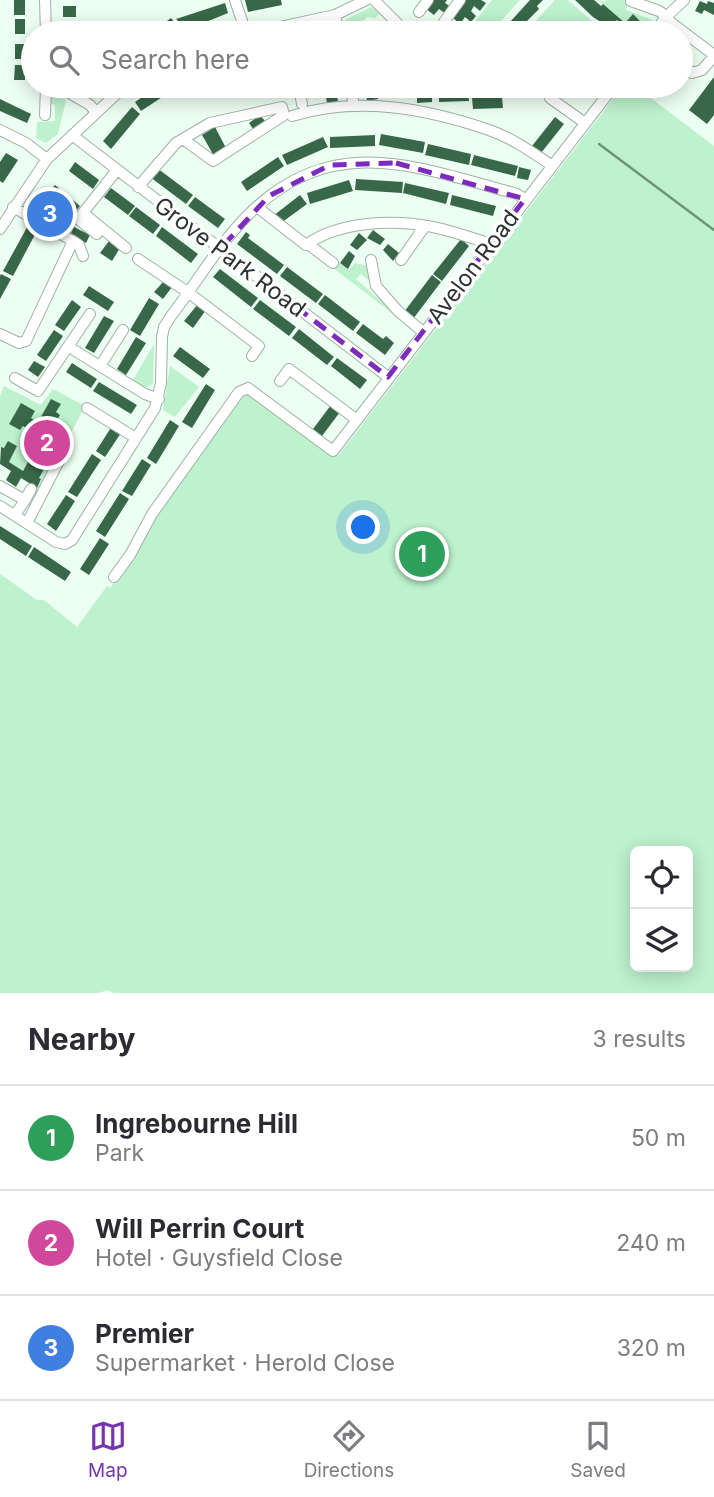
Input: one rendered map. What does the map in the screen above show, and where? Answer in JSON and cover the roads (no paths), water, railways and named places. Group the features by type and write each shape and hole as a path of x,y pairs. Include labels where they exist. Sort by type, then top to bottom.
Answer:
{"street":[{"path":"46,0 46,21"},
{"path":"235,0 244,21"},
{"path":"306,21 335,15 366,0"},
{"path":"374,0 395,21"},
{"path":"419,12 428,0"},
{"path":"444,21 460,0"},
{"path":"662,21 684,0"},
{"path":"631,1 659,11 670,21"},
{"path":"335,15 337,21"},
{"path":"693,40 714,56 702,70 693,74"},
{"path":"45,115 46,98"},
{"path":"77,98 96,112"},
{"path":"0,229 47,159 112,98"},
{"path":"301,98 302,104"},
{"path":"353,98 354,105"},
{"path":"550,98 585,123"},
{"name":"Avelon Road","path":"114,577 130,555 152,514 239,392 248,388 333,451 551,164 605,98"},
{"path":"292,116 330,107 354,105 414,110 491,131 551,164"},
{"path":"138,187 176,143 210,123 282,107 285,115 213,161 183,139"},
{"path":"0,130 26,143 47,159"},
{"name":"Grove Park Road","path":"72,135 388,377"},
{"path":"0,506 56,542 65,544 72,540 159,399 164,327 220,249 257,207 299,177 330,165 362,161 396,163 509,191 525,199"},
{"path":"97,234 78,219 117,170"},
{"path":"13,207 79,245 83,256"},
{"path":"257,207 334,263"},
{"path":"83,213 127,248"},
{"path":"308,244 317,237 338,230 390,223 425,226 491,244"},
{"path":"401,260 425,226"},
{"path":"0,334 19,343 26,341 73,241"},
{"path":"138,258 259,346 252,356"},
{"path":"371,260 376,286 398,311 423,331"},
{"path":"15,378 38,391 90,314"},
{"path":"100,366 123,330"},
{"path":"69,347 145,394 159,399"},
{"path":"280,381 289,369 357,420"},
{"path":"88,408 136,438"},
{"path":"27,523 62,455"},
{"path":"0,486 25,500"},
{"path":"15,515 31,489"}],"waterway":[{"path":"599,144 714,230"}],"place":[{"name":"Premier","path":"50,214"},
{"name":"Will Perrin Court","path":"47,443"},
{"name":"Ingrebourne Hill","path":"422,554"}]}
